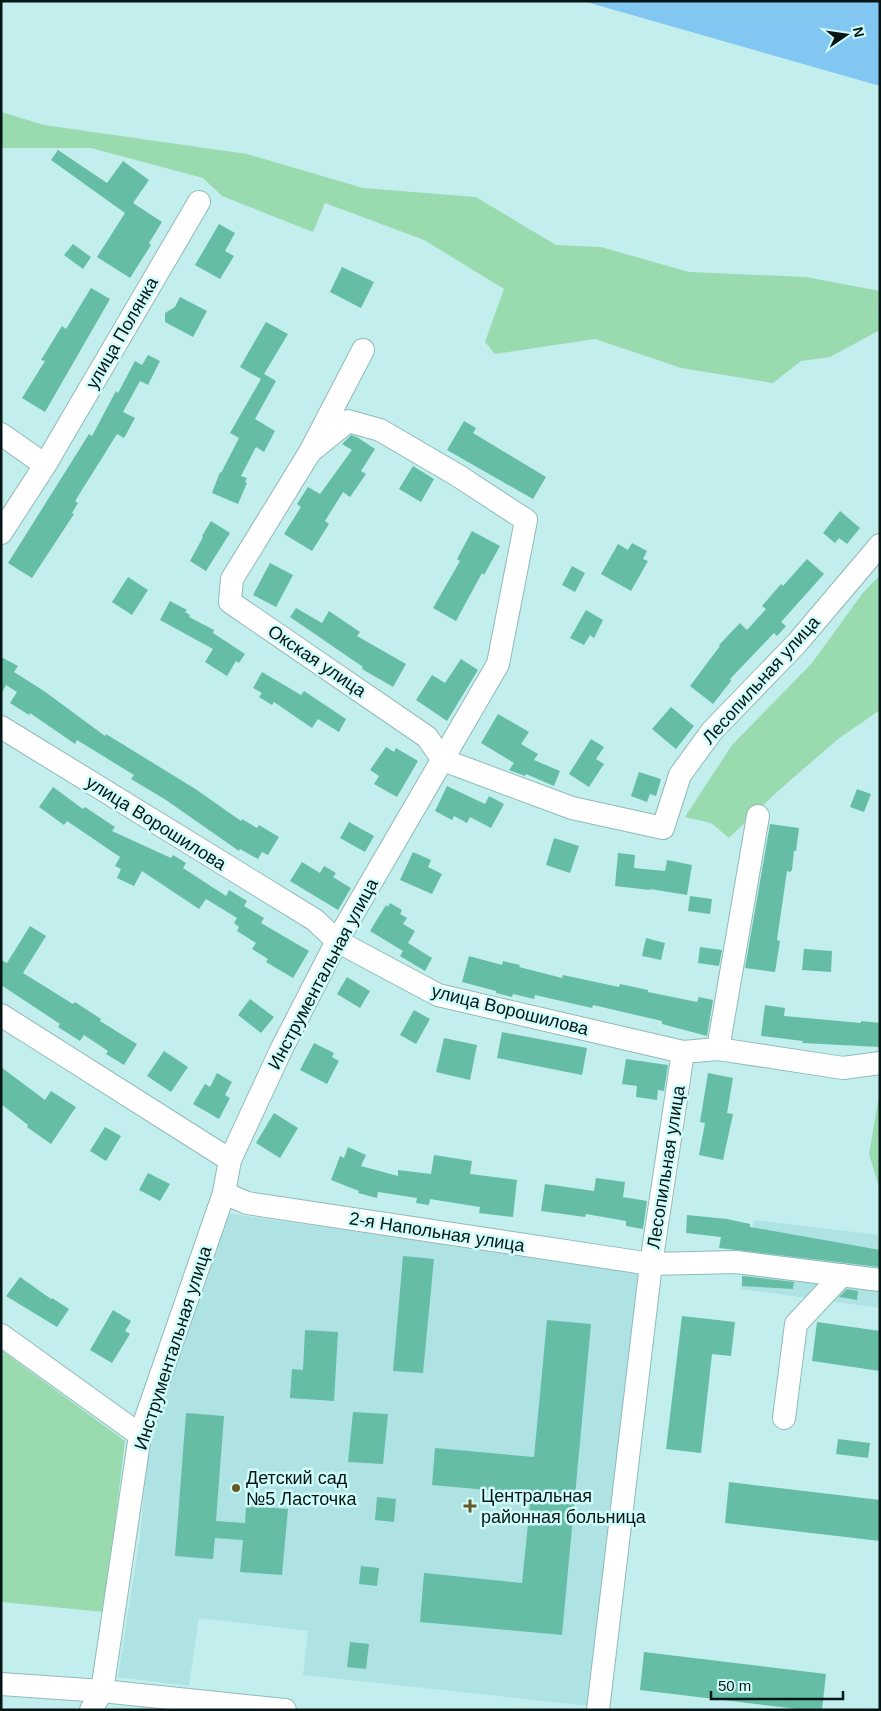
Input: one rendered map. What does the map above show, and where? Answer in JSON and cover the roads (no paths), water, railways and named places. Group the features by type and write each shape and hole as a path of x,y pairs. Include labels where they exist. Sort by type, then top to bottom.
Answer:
{"street":[{"name":"улица Полянка","path":"1,533 45,465 199,202"},
{"name":"Окская улица","path":"363,350 310,452 232,579 230,602 427,737 443,760"},
{"name":"Инструментальная улица","path":"96,1700 140,1435 224,1193 230,1160 281,1050 337,941 498,664 526,520 456,475 380,430 348,421 310,452"},
{"path":"1,434 45,465"},
{"name":"Лесопильная улица","path":"443,760 572,808 663,828 680,775 712,732 797,643 880,544"},
{"name":"улица Ворошилова","path":"1,726 315,920 337,941 438,995 683,1052 718,1049 843,1068 880,1063"},
{"path":"718,1049 758,816"},
{"path":"1,1015 230,1160"},
{"name":"Лесопильная улица","path":"598,1710 650,1273 683,1052"},
{"name":"2-я Напольная улица","path":"224,1193 247,1202 650,1273 736,1262 880,1280"},
{"path":"784,1418 796,1324 842,1275"},
{"path":"1,1335 140,1435"},
{"path":"1,1684 96,1700 285,1710"}],"water":[{"path":"583,1 880,1 880,86"}],"place":[{"name":"Детский сад №5 Ласточка","path":"236,1488"},
{"name":"Центральная районная больница","path":"470,1506"}]}
